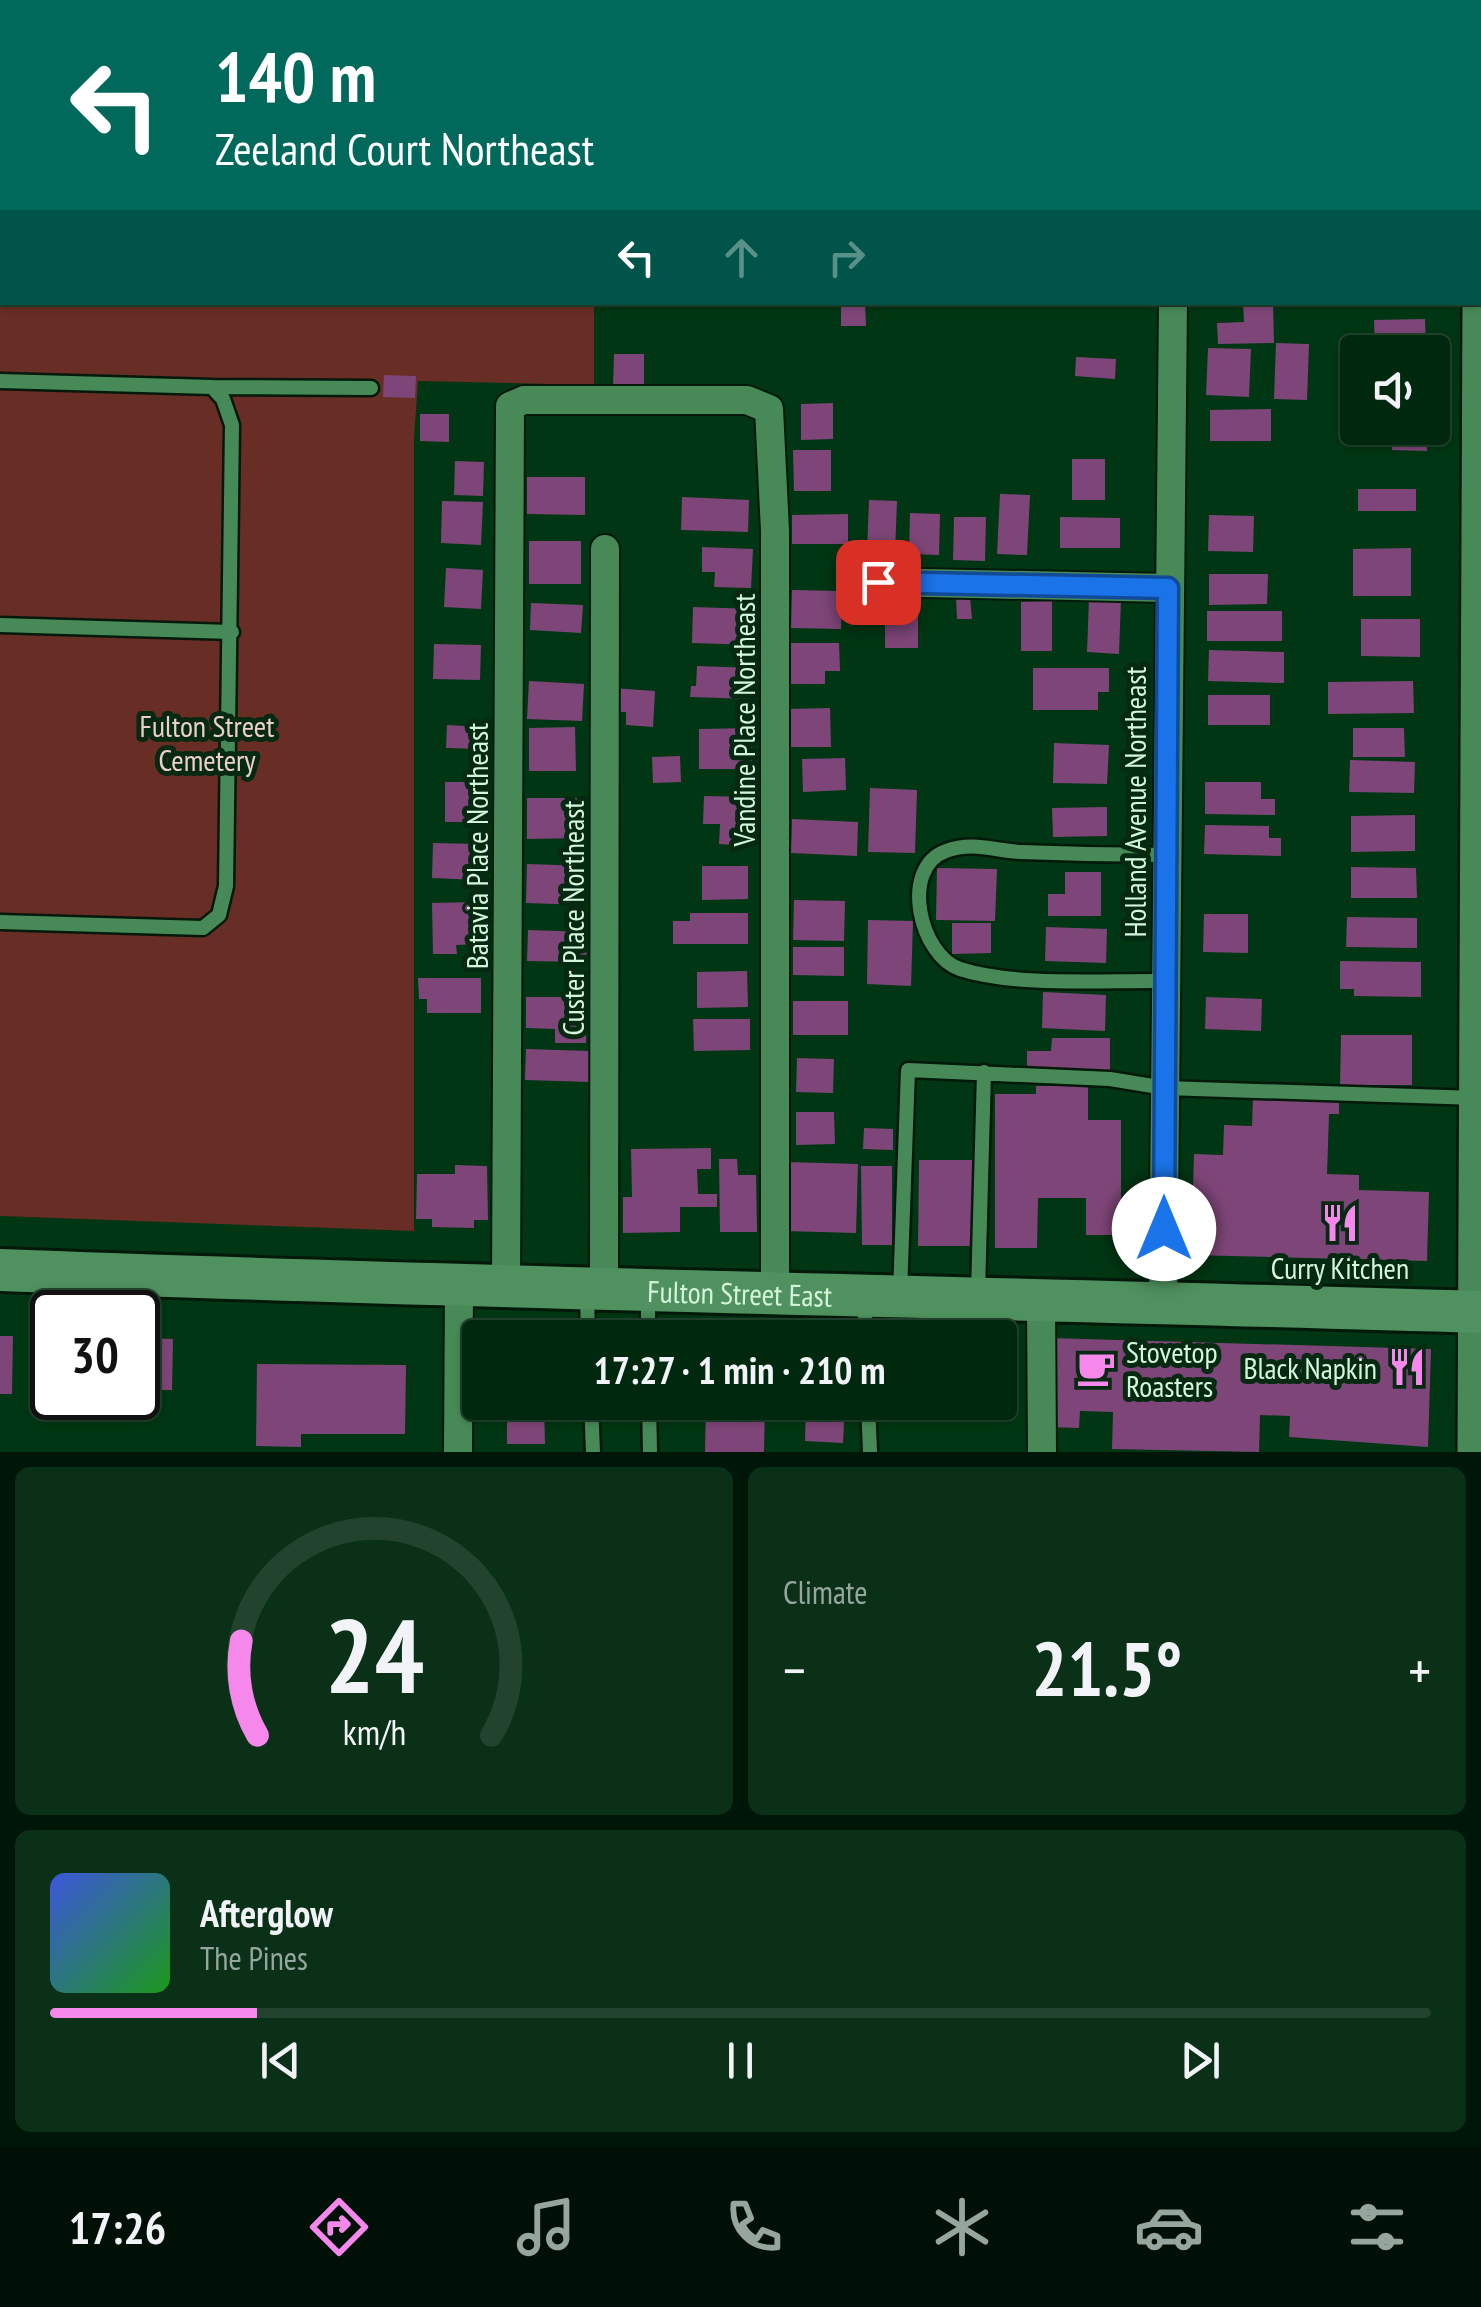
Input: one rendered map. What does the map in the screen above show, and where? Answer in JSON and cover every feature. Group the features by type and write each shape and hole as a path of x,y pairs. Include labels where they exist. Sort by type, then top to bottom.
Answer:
{"main road":[{"name":"Fulton Street East","path":"0,1270 1478,1312"}],"street":[{"name":"Holland Avenue Northeast","path":"1163,1303 1173,305"},
{"path":"1476,1452 1480,305"},
{"name":"Vandine Place Northeast","path":"510,406 524,400 748,400 769,408 775,531 775,1292"},
{"name":"Batavia Place Northeast","path":"506,1287 510,406"},
{"name":"Custer Place Northeast","path":"595,1288 605,548"},
{"path":"878,582 1168,588"},
{"path":"458,1452 459,1286"},
{"path":"1041,1300 1042,1452"}],"lane":[{"path":"0,381 371,388"},
{"path":"0,922 203,928 218,915 226,886 229,838 232,425 223,399 212,386"},
{"path":"0,625 232,632"},
{"path":"1166,855 1014,852 976,845 942,852 922,877 920,900 934,950 940,959 961,969 1044,980 1166,981"},
{"path":"873,1320 882,1296 908,1070 1110,1078 1165,1088 1478,1098"},
{"path":"978,1298 984,1072"},
{"path":"591,1320 595,1288"},
{"path":"648,1288 648,1320"},
{"path":"592,1420 593,1452"},
{"path":"649,1420 650,1452"},
{"path":"869,1420 870,1452"}],"green space":[{"name":"Fulton Street Cemetery","path":"0,305 594,305 594,385 418,381 414,439 414,1231 0,1216"}],"building":[{"path":"841,305 865,305 866,326 841,326"},
{"path":"1243,305 1273,305 1274,343 1218,344 1217,323 1244,322"},
{"path":"1425,319 1425,335 1374,335 1374,320"},
{"path":"1276,343 1309,344 1307,400 1274,399"},
{"path":"1208,348 1251,349 1249,397 1206,395"},
{"path":"614,354 644,354 644,389 613,389"},
{"path":"1076,357 1116,359 1115,379 1075,376"},
{"path":"384,375 416,376 415,398 383,397"},
{"path":"833,403 833,439 801,440 801,404"},
{"path":"1271,409 1271,441 1210,441 1210,410"},
{"path":"420,414 449,414 449,442 420,441"},
{"path":"1392,445 1427,445 1427,451 1392,450"},
{"path":"793,450 831,450 831,491 794,491"},
{"path":"1072,459 1105,459 1105,500 1072,500"},
{"path":"455,461 484,462 483,496 454,495"},
{"path":"527,477 585,477 585,515 527,514"},
{"path":"1358,489 1416,489 1416,511 1358,511"},
{"path":"1000,494 1030,495 1027,555 997,554"},
{"path":"682,497 749,500 748,532 681,530"},
{"path":"869,500 897,501 895,554 867,553"},
{"path":"442,501 483,502 481,545 441,543"},
{"path":"910,513 940,514 939,555 909,554"},
{"path":"848,514 848,544 792,544 792,515"},
{"path":"1209,515 1254,516 1253,552 1208,551"},
{"path":"954,517 986,517 985,561 953,560"},
{"path":"1060,517 1120,518 1120,548 1060,548"},
{"path":"529,541 581,541 581,584 529,584"},
{"path":"702,547 753,549 751,588 714,587 715,572 702,572"},
{"path":"1411,548 1411,596 1353,596 1353,549"},
{"path":"446,568 483,570 481,609 444,607"},
{"path":"1209,574 1268,574 1267,604 1209,605"},
{"path":"792,590 842,591 841,629 791,628"},
{"path":"885,594 918,595 918,648 885,648"},
{"path":"970,597 972,619 957,619 956,598"},
{"path":"1089,597 1121,599 1119,654 1087,652"},
{"path":"1052,601 1052,651 1021,651 1021,602"},
{"path":"531,603 583,605 581,633 530,630"},
{"path":"693,607 754,609 752,645 692,643"},
{"path":"1207,611 1282,611 1282,641 1207,641"},
{"path":"1361,619 1420,619 1420,657 1361,656"},
{"path":"791,643 839,643 840,671 825,671 825,684 791,684"},
{"path":"434,644 481,645 480,680 433,679"},
{"path":"1209,650 1284,652 1284,683 1208,681"},
{"path":"697,666 753,668 751,699 690,697 691,686 696,686"},
{"path":"1033,668 1109,668 1109,692 1098,692 1098,710 1033,710"},
{"path":"529,681 584,684 582,721 527,719"},
{"path":"1413,681 1414,713 1328,714 1328,682"},
{"path":"612,688 655,691 653,727 626,725 626,712 611,712"},
{"path":"1208,695 1270,695 1270,725 1208,725"},
{"path":"830,708 831,747 789,747 789,709"},
{"path":"447,725 484,727 483,749 446,748"},
{"path":"575,727 576,771 529,771 529,728"},
{"path":"752,728 752,769 699,769 699,729"},
{"path":"1353,728 1404,728 1405,757 1353,757"},
{"path":"1054,743 1109,745 1107,784 1053,783"},
{"path":"680,756 681,782 653,783 652,757"},
{"path":"845,758 846,790 803,792 802,759"},
{"path":"1350,760 1415,762 1414,793 1349,792"},
{"path":"445,782 480,782 480,822 445,822"},
{"path":"1205,782 1261,782 1261,799 1275,799 1275,815 1205,814"},
{"path":"870,788 917,790 915,853 868,852"},
{"path":"704,796 750,797 748,846 719,844 720,824 703,824"},
{"path":"527,798 577,798 578,838 527,839"},
{"path":"1107,807 1107,836 1053,837 1052,808"},
{"path":"1415,815 1415,851 1351,852 1351,816"},
{"path":"792,819 858,822 857,856 791,853"},
{"path":"1205,825 1269,826 1269,838 1281,838 1281,856 1204,854"},
{"path":"433,843 478,844 477,880 432,878"},
{"path":"527,864 586,866 584,905 526,903"},
{"path":"702,866 748,866 748,899 702,900"},
{"path":"1351,867 1416,868 1417,898 1351,898"},
{"path":"937,868 997,869 995,921 936,920"},
{"path":"1065,872 1101,872 1101,916 1048,916 1048,894 1065,894"},
{"path":"794,900 845,901 844,941 793,940"},
{"path":"476,902 476,944 456,945 457,954 433,954 432,903"},
{"path":"690,913 748,913 748,944 673,944 673,921 690,921"},
{"path":"1204,914 1248,914 1248,953 1203,952"},
{"path":"1347,917 1417,918 1417,948 1346,947"},
{"path":"868,920 913,921 911,986 867,984"},
{"path":"952,923 991,923 991,953 952,954"},
{"path":"1046,927 1107,929 1106,963 1045,961"},
{"path":"528,930 587,932 586,962 527,961"},
{"path":"793,947 844,947 844,976 793,975"},
{"path":"1340,961 1421,962 1421,997 1354,996 1354,989 1340,989"},
{"path":"747,971 748,1007 697,1008 697,972"},
{"path":"418,978 481,978 481,1013 427,1013 427,999 419,999"},
{"path":"1043,992 1106,995 1105,1031 1042,1028"},
{"path":"526,997 586,997 586,1043 555,1043 555,1029 526,1028"},
{"path":"1206,997 1262,999 1261,1031 1205,1029"},
{"path":"793,1001 848,1001 848,1035 793,1035"},
{"path":"693,1019 750,1019 750,1050 694,1051"},
{"path":"1341,1035 1412,1035 1412,1085 1340,1085"},
{"path":"1052,1038 1110,1038 1110,1074 1027,1074 1027,1051 1051,1051"},
{"path":"526,1049 590,1051 589,1082 525,1080"},
{"path":"797,1058 834,1059 833,1093 796,1092"},
{"path":"1036,1086 1088,1086 1088,1120 1121,1120 1121,1235 1086,1235 1086,1198 1038,1198 1037,1248 995,1248 995,1094 1036,1094"},
{"path":"1253,1096 1339,1098 1339,1114 1329,1114 1327,1174 1359,1175 1359,1190 1429,1192 1427,1261 1191,1255 1194,1154 1223,1155 1224,1125 1252,1126"},
{"path":"796,1112 834,1112 835,1144 796,1145"},
{"path":"864,1128 893,1129 893,1150 863,1149"},
{"path":"711,1148 711,1169 697,1169 698,1194 717,1194 717,1207 680,1207 680,1232 623,1233 623,1197 632,1197 631,1149"},
{"path":"719,1159 737,1159 738,1175 756,1175 757,1232 720,1232"},
{"path":"919,1160 972,1160 972,1246 918,1246"},
{"path":"786,1162 858,1164 856,1233 784,1231"},
{"path":"455,1165 487,1166 488,1220 474,1220 474,1228 432,1227 432,1219 416,1219 417,1174 455,1174"},
{"path":"861,1166 892,1166 892,1245 862,1245"},
{"path":"0,1336 13,1336 12,1394 0,1394"},
{"path":"1050,1338 1431,1349 1428,1447 1289,1437 1290,1416 1260,1415 1259,1452 1112,1449 1113,1412 1080,1411 1079,1428 1047,1427"},
{"path":"160,1339 173,1339 172,1390 160,1390"},
{"path":"257,1364 406,1365 405,1434 301,1434 301,1447 256,1446"},
{"path":"507,1420 544,1420 545,1444 507,1444"},
{"path":"706,1420 765,1420 764,1452 705,1452"},
{"path":"806,1420 844,1420 843,1443 805,1441"}],"place":[{"name":"Curry Kitchen","path":"1340,1223"},
{"name":"Black Napkin","path":"1407,1367"},
{"name":"Stovetop Roasters","path":"1096,1368"}],"route":[{"path":"878,582 1168,588 1164,1229"}]}
